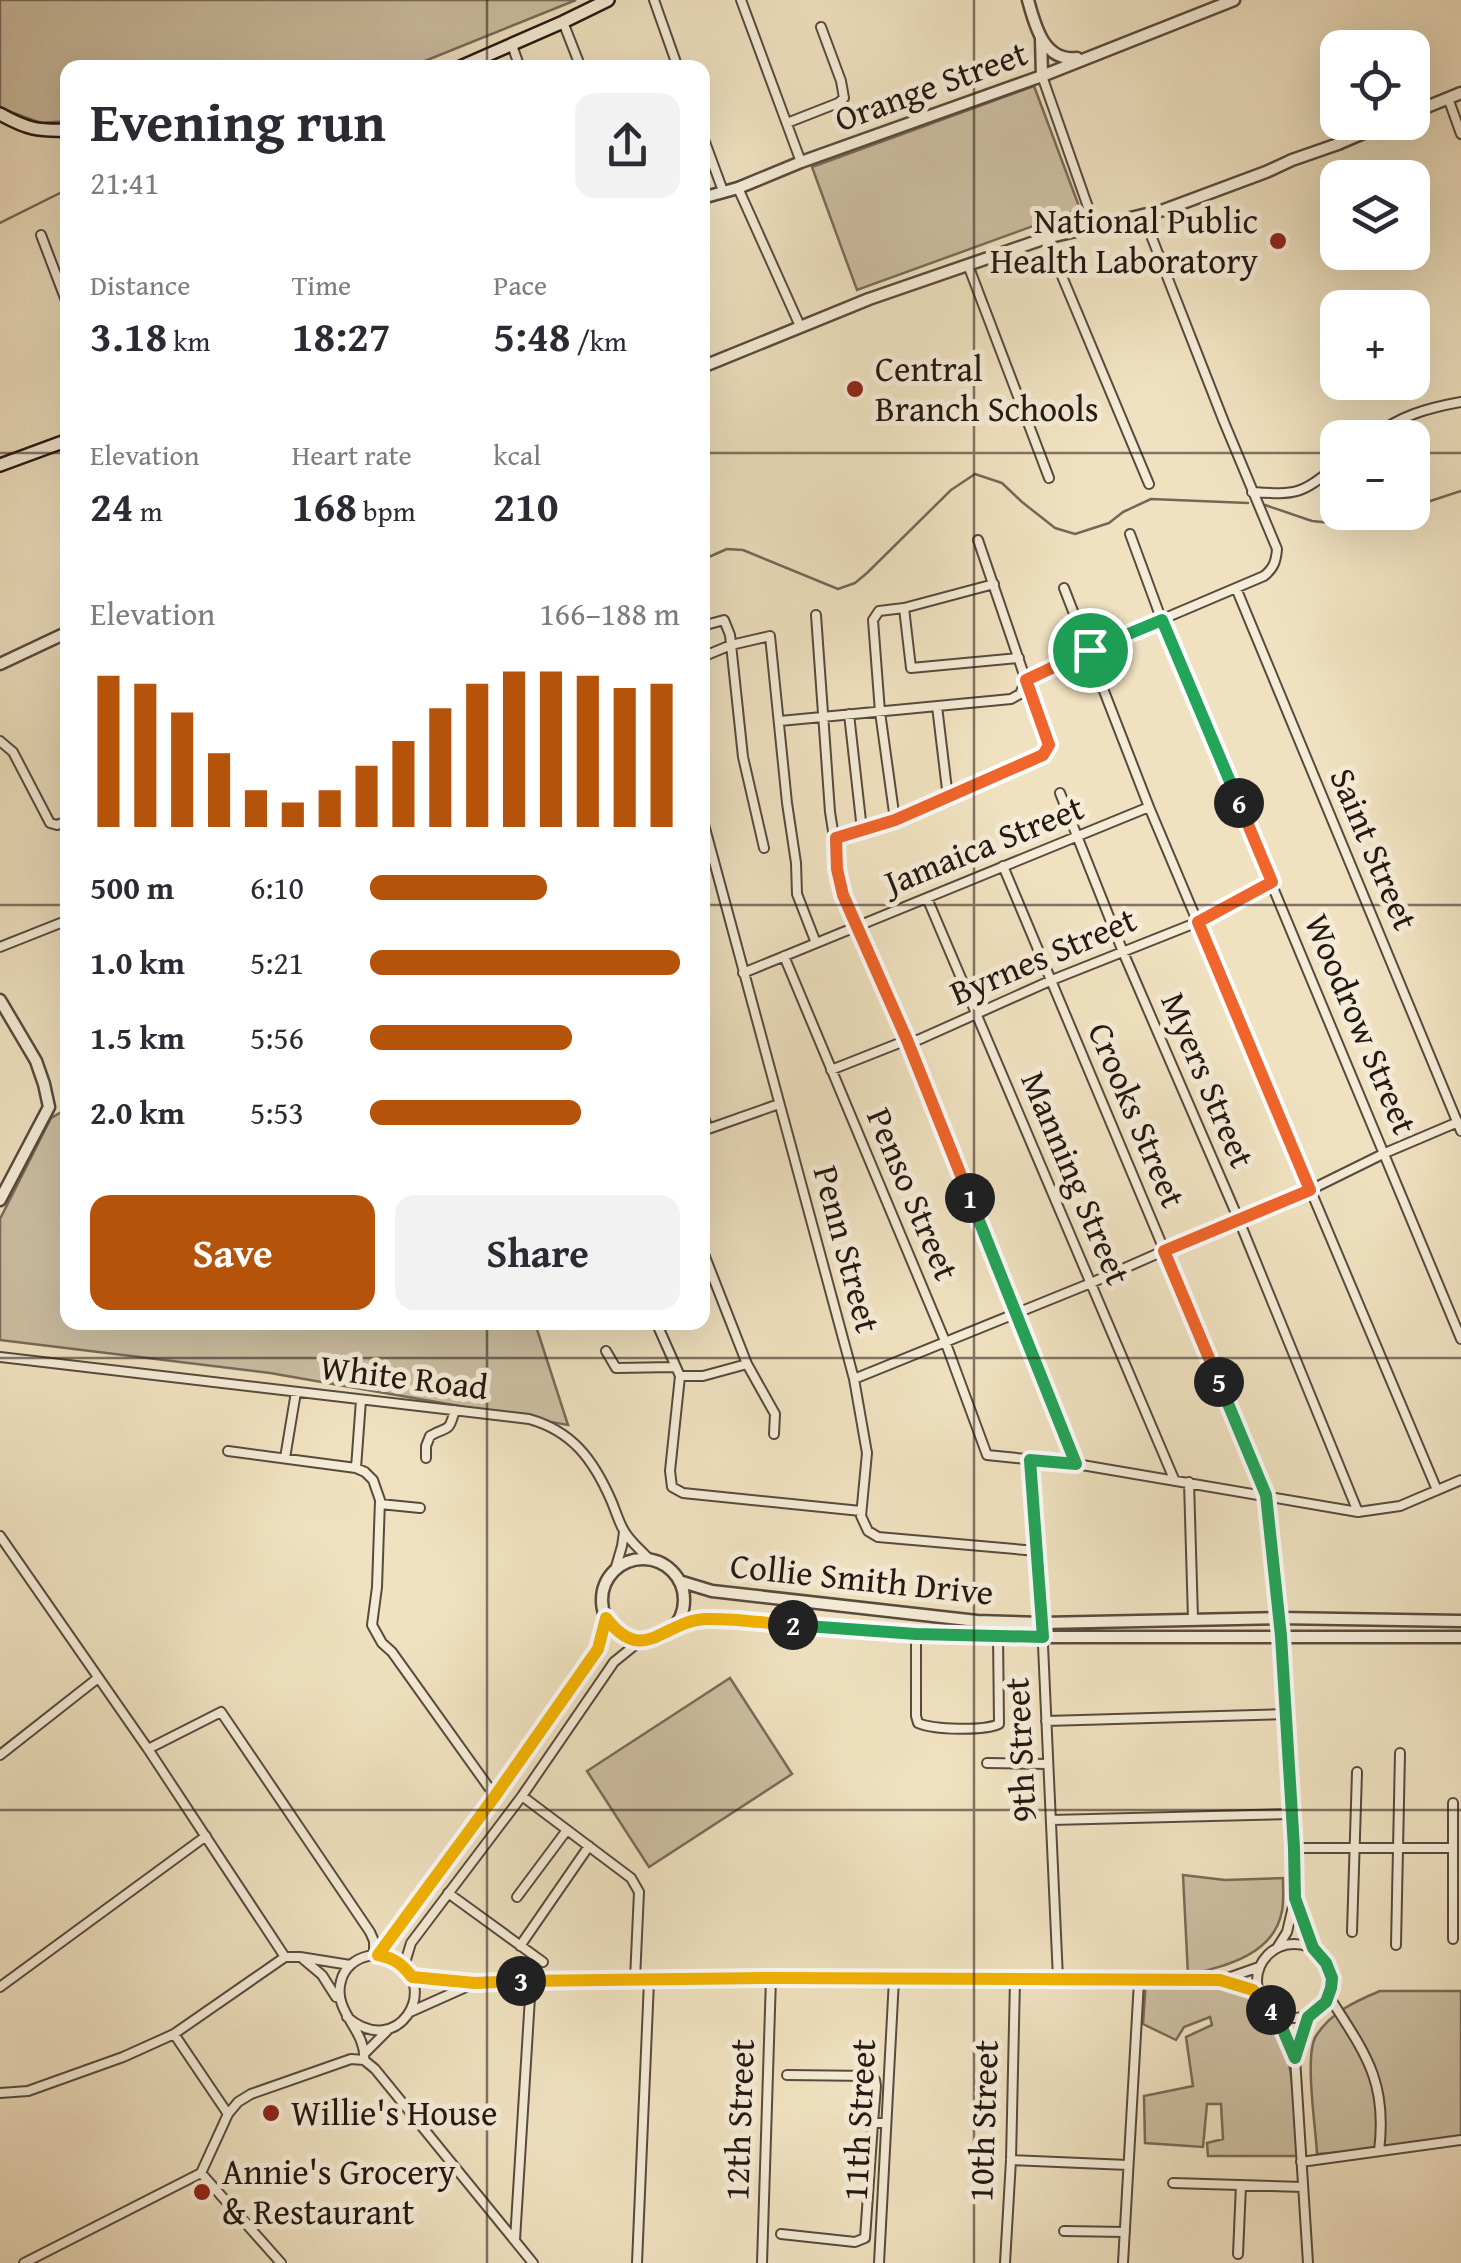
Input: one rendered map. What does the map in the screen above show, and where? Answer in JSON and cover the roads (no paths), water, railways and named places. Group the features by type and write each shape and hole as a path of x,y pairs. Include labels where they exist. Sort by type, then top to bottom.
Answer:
{"main road":[{"path":"477,60 608,0"},
{"path":"0,114 40,131 60,130"},
{"path":"0,465 60,443"}],"street":[{"path":"654,0 675,60"},
{"path":"740,0 801,162"},
{"path":"1028,0 1041,37 1042,76 1095,227"},
{"name":"Orange Street","path":"710,195 1042,76 1234,0"},
{"path":"563,22 578,60"},
{"path":"787,123 838,104 844,98 821,27"},
{"path":"1041,37 1057,57 1065,60 1102,53"},
{"path":"512,45 517,60"},
{"path":"1430,105 1461,92"},
{"path":"1448,98 1461,134"},
{"path":"710,364 800,326 968,265 1046,238 1148,214 1347,140"},
{"path":"710,155 723,190"},
{"path":"738,188 800,326"},
{"path":"780,720 1010,699 1020,694 1026,680 1272,570 1276,549 1152,238 1148,214"},
{"path":"41,235 60,285"},
{"path":"1046,238 1149,484"},
{"path":"968,265 1048,478"},
{"path":"1398,420 1461,402"},
{"path":"1252,492 1298,492 1320,478"},
{"name":"Woodrow Street","path":"1130,534 1162,620 1461,1339"},
{"path":"836,838 895,820 1046,753 1049,745 978,540"},
{"path":"895,820 880,712 874,620 879,611 994,584"},
{"path":"1064,588 1149,807 1437,1490"},
{"name":"Saint Street","path":"1236,588 1459,1126"},
{"path":"904,608 911,668 1019,658"},
{"path":"816,615 830,812 840,882 1076,1464"},
{"path":"710,624 724,620 731,645 743,757 764,848"},
{"path":"0,664 60,636"},
{"path":"710,653 770,636 797,894 816,943"},
{"path":"937,706 948,798"},
{"path":"850,714 862,830"},
{"path":"0,741 13,752 50,823 60,824"},
{"name":"Myers Street","path":"1060,793 1122,952 1238,1218 1358,1512"},
{"name":"Jamaica Street","path":"743,973 1149,807"},
{"name":"Penn Street","path":"710,848 854,1379 867,1453 861,1511"},
{"name":"Crooks Street","path":"1004,866 1266,1495 1281,1636 1295,1898"},
{"name":"Byrnes Street","path":"831,1070 907,1040 918,1040 1052,980 1198,922 1272,882"},
{"name":"Manning Street","path":"927,898 1174,1479"},
{"path":"0,947 60,923"},
{"name":"Penso Street","path":"784,956 944,1340 987,1455 1030,1460"},
{"path":"0,1000 36,1061 48,1107 0,1200"},
{"path":"710,1129 780,1104"},
{"path":"854,1379 1310,1190 1385,1153 1459,1126"},
{"path":"710,1269 747,1364 775,1414 774,1434"},
{"path":"659,1330 680,1376 670,1471 672,1487 683,1493 861,1511 863,1524 878,1538 1037,1551"},
{"path":"606,1351 616,1368 675,1367"},
{"name":"White Road","path":"0,1357 529,1418 566,1434 592,1464 624,1532 649,1560"},
{"path":"680,1376 703,1376 747,1364"},
{"path":"285,1458 296,1392"},
{"path":"356,1468 361,1400"},
{"path":"426,1458 430,1436 451,1426 456,1410"},
{"path":"228,1452 356,1468 372,1480 380,1504 372,1624 495,1796"},
{"path":"1030,1460 1174,1479 1358,1512 1400,1506 1461,1480"},
{"name":"9th Street","path":"1030,1460 1043,1637 1058,1978"},
{"path":"1189,1482 1193,1619"},
{"path":"380,1504 420,1508"},
{"path":"376,1955 598,1649 606,1618 602,1598 624,1532"},
{"path":"0,1536 285,1958"},
{"path":"606,1618 626,1637 640,1640 660,1637 675,1625 683,1608 679,1581 662,1564 637,1559 614,1570"},
{"name":"Collie Smith Drive","path":"679,1581 712,1591 977,1621 1461,1620"},
{"name":"Collie Smith Drive","path":"675,1625 703,1619 916,1634 1043,1637 1461,1636"},
{"path":"916,1634 916,1716 918,1723 932,1728 988,1728 1000,1724 998,1635"},
{"path":"404,1966 411,1943 522,1796 614,1662 640,1640"},
{"path":"0,1756 98,1678"},
{"path":"148,1750 221,1712 370,1932 376,1955"},
{"path":"1046,1720 1285,1714"},
{"path":"1396,1945 1400,1753"},
{"path":"987,1762 1048,1764"},
{"path":"1352,1932 1357,1772"},
{"path":"522,1796 632,1878 639,1892 635,1979"},
{"path":"1453,1803 1453,1939"},
{"path":"1051,1820 1292,1814"},
{"path":"518,1897 567,1830"},
{"path":"2,1981 206,1836"},
{"path":"520,1946 589,1846"},
{"path":"1294,1848 1454,1848"},
{"path":"448,1894 543,1962"},
{"path":"1220,1980 1259,1967 1277,1948 1287,1932 1295,1898"},
{"path":"1277,2016 1290,2020 1308,2017 1328,1995 1332,1978 1313,1948 1295,1898"},
{"path":"1277,1948 1296,1944 1313,1948"},
{"path":"0,2094 28,2091 174,2034 285,1958 300,1956 350,1966"},
{"path":"300,1956 322,1975 355,2028 364,2056 533,2263"},
{"path":"24,2263 200,2173 228,2114 251,2094 364,2056 410,2012 415,1995 412,1977 392,1958 361,1958 350,1966 340,1984 341,2006"},
{"path":"1259,1967 1259,1995"},
{"path":"412,1977 475,1983 1058,1978 1220,1980 1244,1986 1259,1995 1277,2016 1295,2058 1308,2263"},
{"name":"12th Street","path":"762,2263 771,1978"},
{"name":"11th Street","path":"879,2263 894,1979"},
{"name":"10th Street","path":"1005,2263 1016,1980"},
{"path":"1123,2263 1139,1980"},
{"path":"516,2240 531,1981"},
{"path":"638,2263 649,1981"},
{"path":"410,2012 475,1983"},
{"path":"1328,1995 1369,2060 1377,2082 1382,2123 1378,2151"},
{"path":"348,2017 372,2031 400,2024"},
{"path":"1295,2058 1308,2017"},
{"path":"174,2034 228,2114"},
{"path":"780,2234 855,2242 865,2238 876,2086 871,2076 787,2075"},
{"path":"873,2123 886,2123"},
{"path":"1302,2162 1461,2140"},
{"path":"1011,2160 1128,2165"},
{"path":"200,2173 282,2263"},
{"path":"1174,2183 1303,2187"},
{"path":"1238,2254 1241,2186"},
{"path":"1064,2231 1125,2232"}],"waterway":[{"path":"0,223 60,193"},
{"path":"710,556 727,549 743,550 838,589 867,573 951,490 975,474 1002,483 1055,528 1075,534 1109,523 1151,499 1248,503"},
{"path":"1430,501 1461,491"},
{"path":"1265,505 1320,522"}],"place":[{"name":"National Public Health Laboratory","path":"1278,241"},
{"name":"Central Branch Schools","path":"855,389"},
{"name":"Willie's House","path":"271,2113"},
{"name":"Annie's Grocery & Restaurant","path":"202,2192"}]}
